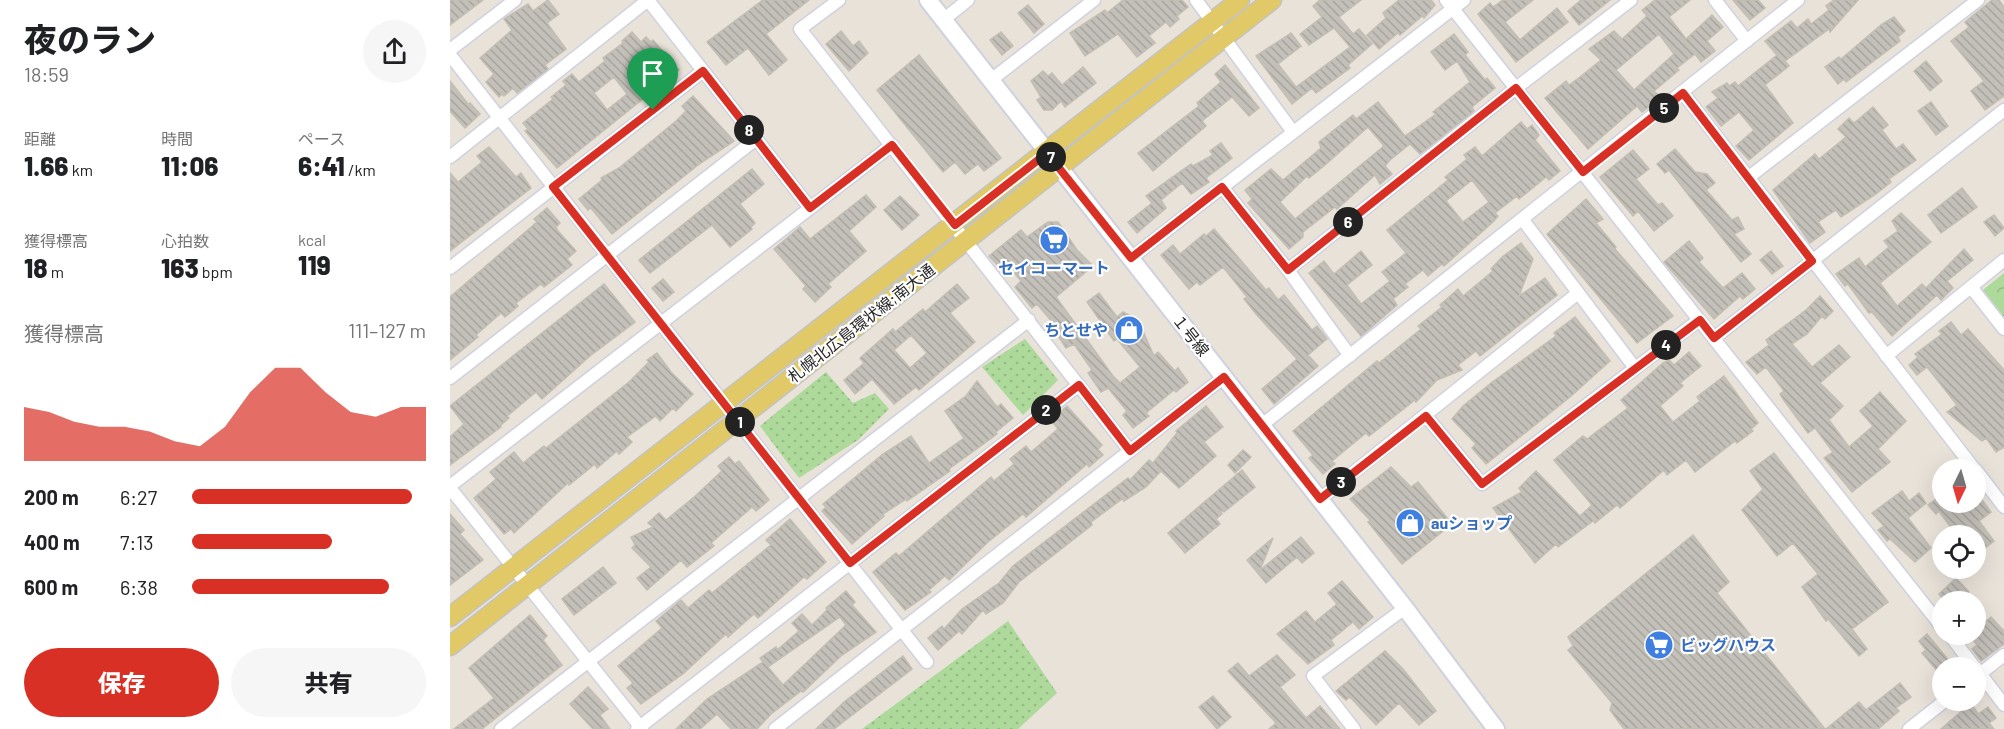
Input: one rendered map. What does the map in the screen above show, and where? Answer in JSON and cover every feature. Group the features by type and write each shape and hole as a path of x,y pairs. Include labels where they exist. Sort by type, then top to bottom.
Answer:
{"main road":[{"name":"札幌北広島環状線;南大通","path":"450,617 955,225 1240,0"},
{"name":"札幌北広島環状線;南大通","path":"450,646 1272,0"}],"street":[{"path":"450,50 515,0"},
{"path":"450,157 648,0 810,208"},
{"path":"839,0 800,29 1130,451"},
{"name":"１号線","path":"928,0 1405,608 1491,727"},
{"path":"943,20 968,0"},
{"path":"991,80 1094,0"},
{"path":"1196,0 1293,132"},
{"path":"1131,258 1293,132 1450,4 1464,0"},
{"path":"1288,270 1516,88 1631,0"},
{"path":"1715,0 1747,41"},
{"path":"1262,425 1798,0"},
{"path":"1749,177 1978,0"},
{"path":"1450,4 1932,614"},
{"path":"450,56 927,662"},
{"path":"450,268 703,71"},
{"path":"1683,93 1966,459"},
{"path":"1714,338 2004,110"},
{"path":"450,378 756,139"},
{"path":"892,145 450,488 512,568 640,728 1079,385"},
{"path":"1222,187 1288,270 1350,356"},
{"path":"1523,220 1635,368"},
{"path":"1886,356 2004,260"},
{"path":"1971,287 2004,329"},
{"path":"1320,499 1578,293"},
{"path":"501,729 1029,320"},
{"path":"1426,416 1482,484 1700,320"},
{"path":"775,729 1224,377"},
{"path":"1986,484 2004,507"},
{"path":"1354,729 1313,676 1405,608"},
{"path":"1986,666 2004,655"},
{"path":"1986,684 2004,705"},
{"path":"1910,729 1932,711"}],"green space":[{"path":"2004,273 2004,317 1983,290"},
{"path":"1025,339 1058,380 1023,415 982,367"},
{"path":"826,372 853,403 875,393 889,409 858,440 799,478 760,426"},
{"path":"1008,621 1057,693 1018,729 862,729"}],"building":[{"path":"450,0 483,0 450,25"},
{"path":"548,0 559,14 547,23 566,49 545,65 548,69 517,93 513,88 504,96 502,94 499,97 486,82 494,74 480,58 512,30 504,19 528,4 533,11"},
{"path":"763,0 809,0 766,34 787,60 769,75 748,48 726,65 707,42"},
{"path":"1123,0 1182,0 1188,7 1177,16 1179,19 1170,27 1166,22 1149,36 1155,43 1137,57 1118,34 1085,56 1070,33 1105,10 1107,13"},
{"path":"1320,0 1361,0 1339,17 1353,34 1359,29 1372,44 1348,65 1350,68 1316,93 1312,88 1292,104 1256,56 1291,33 1301,46 1278,64 1296,87 1350,47 1334,28 1309,45 1300,34 1322,17 1313,6"},
{"path":"1399,0 1431,0 1435,5 1424,18 1422,16 1379,49 1367,35 1386,18 1383,13"},
{"path":"1503,0 1533,0 1505,22 1520,40 1557,8 1568,22 1516,62 1478,14 1490,3 1493,7"},
{"path":"1581,0 1610,0 1579,25 1568,11"},
{"path":"1655,0 1690,0 1669,17 1686,39 1712,15 1723,27 1707,41 1715,51 1701,62 1695,54 1654,91 1661,98 1642,112 1637,106 1588,149 1545,98 1566,81 1569,85 1601,60 1589,49 1614,31 1622,39 1647,16 1642,10","holes":["1659,34 1674,54 1634,90 1616,70"]},
{"path":"1733,0 1758,0 1765,8 1750,20"},
{"path":"1834,0 1858,0 1830,32 1829,29 1785,61 1789,66 1765,85 1793,123 1749,160 1736,146 1754,130 1739,112 1721,126 1706,107 1718,98 1712,92 1727,83 1729,86 1735,82 1738,86 1777,55 1765,41 1791,21 1797,28 1808,19 1811,24 1829,10 1826,6"},
{"path":"1992,0 1999,0 2004,7 2004,96 1985,110 1971,91 1984,81 1951,41 1969,27 1965,22"},
{"path":"1028,5 1044,24 1034,33 1018,13"},
{"path":"1894,17 1905,31 1898,37 1900,41 1846,82 1844,79 1838,84 1825,67 1839,57 1841,59 1882,24"},
{"path":"841,31 853,46 859,41 868,53 849,71 826,44"},
{"path":"632,32 641,42 646,37 651,42 653,40 679,70 557,168 525,131 528,129 523,123 553,99 551,97 566,85 563,81 572,74 579,82 605,61 603,58 623,43 622,41","holes":["614,77 627,94 607,110 594,93"]},
{"path":"1001,32 1013,46 1002,55 990,40"},
{"path":"1454,34 1468,52 1465,55 1485,80 1487,78 1495,88 1472,107 1474,111 1420,154 1410,144 1385,166 1392,174 1380,184 1375,175 1337,209 1335,207 1303,232 1303,237 1289,249 1248,203 1252,199 1245,190 1271,169 1283,180 1321,148 1319,142 1353,115 1356,119 1378,102 1405,136 1436,114 1433,112 1470,82 1457,61 1445,70 1431,52","holes":["1368,127 1384,146 1295,219 1280,202 1307,176 1309,178"]},
{"path":"919,55 1001,158 984,171 978,164 965,174 955,162 943,172 877,90"},
{"path":"1926,61 1942,81 1930,91 1914,71"},
{"path":"1225,65 1259,108 1249,116 1232,97 1202,121 1206,126 1153,171 1138,153 1199,106 1197,103 1221,82 1215,74"},
{"path":"1083,67 1096,83 1065,107 1061,101 1052,110 1044,110 1037,100 1041,97 1031,81 1043,71 1048,76 1052,73 1062,85"},
{"path":"450,81 468,104 470,103 480,114 465,128 450,111"},
{"path":"693,96 734,141 698,165 612,234 591,208 588,210 579,199 602,180 601,178 619,168 676,121 686,111 682,106"},
{"path":"1931,102 1948,126 1936,135 1918,111"},
{"path":"1873,107 1888,125 1882,130 1896,149 1903,144 1916,160 1889,179 1891,182 1876,194 1841,217 1836,210 1818,222 1825,232 1810,243 1773,190 1815,154 1819,159 1846,137 1838,129 1849,118 1854,123"},
{"path":"1521,122 1527,129 1532,125 1539,135 1535,140 1560,171 1549,180 1546,177 1519,199 1517,196 1495,213 1498,216 1494,221 1444,266 1442,264 1428,276 1423,270 1405,284 1408,287 1393,299 1397,305 1361,336 1309,273 1324,261 1334,274 1361,251 1372,265 1347,285 1361,304 1390,281 1382,272 1406,253 1387,230 1448,180 1445,177 1467,159 1464,155 1475,147 1482,156","holes":["1472,180 1489,202 1463,222 1446,201"]},
{"path":"1221,143 1232,158 1206,178 1209,182 1191,194 1182,183 1161,200 1166,208 1137,233 1128,222 1152,203 1146,196 1191,164 1193,166 1213,155 1210,151"},
{"path":"489,147 516,177 521,173 531,188 450,251 450,173 458,182 482,162 477,156"},
{"path":"1675,149 1695,172 1707,174 1715,183 1706,190 1732,220 1738,217 1744,229 1734,234 1751,254 1741,262 1669,170 1665,173 1657,164"},
{"path":"1633,150 1649,169 1636,179 1658,205 1662,203 1673,216 1654,231 1638,211 1633,216 1600,177"},
{"path":"752,169 764,184 740,204 755,223 752,229 730,247 712,225 650,273 639,260"},
{"path":"1962,188 1977,207 1941,233 1928,215"},
{"path":"866,195 876,207 849,231 866,251 828,284 831,287 815,302 803,289 806,286 774,249 800,227 810,239"},
{"path":"900,196 919,215 902,230 884,210"},
{"path":"1586,199 1603,219 1596,223 1616,247 1615,249 1673,316 1637,343 1547,234"},
{"path":"547,208 560,223 556,227 558,231 576,251 567,259 572,265 544,287 541,284 516,303 518,306 505,317 501,313 476,335 478,337 450,360 450,297 537,222 534,219"},
{"path":"1901,213 1931,242 1880,283 1897,306 1922,284 1926,288 1964,249 1973,260 1947,281 1953,288 1941,300 1937,295 1892,336 1872,312 1869,313 1848,284 1845,286 1836,274 1859,258 1865,267 1889,247 1884,241 1898,231 1892,221"},
{"path":"1994,215 2004,228 1995,236 1984,222"},
{"path":"1048,222 1058,222 1077,250 1093,266 1056,297 1113,376 1120,383 1140,367 1117,339 1114,341 1087,302 1099,293 1117,317 1123,312 1138,320 1154,356 1158,352 1175,371 1178,368 1188,382 1176,392 1174,390 1146,413 1149,416 1133,428 1123,415 1127,411 1108,388 1101,392 1088,373 1092,370 1074,344 1066,348 1055,331 1058,329 1037,304 1032,308 1015,287 1021,281 1007,264 1001,269 989,256 1021,230 1027,237"},
{"path":"1214,229 1266,290 1269,288 1278,300 1284,295 1312,330 1317,326 1327,339 1308,355 1318,366 1274,404 1262,389 1297,359 1256,314 1244,299 1247,297 1223,267 1200,285 1197,282 1189,289 1161,255 1173,245 1180,254 1204,234 1206,236"},
{"path":"1689,241 1703,258 1699,262 1723,288 1742,273 1755,289 1743,299 1740,296 1714,319 1664,262"},
{"path":"1521,243 1533,259 1519,296 1545,278 1557,295 1480,356 1476,351 1458,365 1462,370 1437,380 1416,402 1415,400 1369,436 1366,433 1332,461 1335,464 1323,474 1309,458 1313,455 1293,431 1377,361 1379,363 1421,329 1418,326 1442,307 1440,305 1458,289 1463,296 1493,271 1491,269 1502,257"},
{"path":"1771,251 1783,266 1772,274 1760,260"},
{"path":"663,279 674,292 663,301 652,288"},
{"path":"604,284 635,322 590,356 542,399 536,392 507,416 509,418 501,427 450,465 450,437 464,424 450,406"},
{"path":"957,284 969,298 950,313 975,342 919,390 916,387 894,404 872,379 855,394 844,380 864,363 860,358 893,329 895,332 923,309 925,312","holes":["911,335 927,353 910,368 894,350"]},
{"path":"1820,296 1833,311 1825,319 1822,316 1807,334 1792,344 1812,367 1839,345 1850,357 1820,383 1843,406 1829,420 1849,447 1873,426 1860,411 1880,392 1906,421 1878,449 1890,462 1852,492 1824,458 1833,452 1815,428 1808,433 1783,399 1780,394 1784,391 1766,367 1757,374 1746,362 1769,345 1766,340 1806,310"},
{"path":"1575,317 1610,361 1570,397 1486,464 1472,448 1476,444 1452,419 1463,406 1556,336 1554,333"},
{"path":"1951,322 1961,335 1968,329 2004,370 2004,447 1996,452 1986,438 1982,441 1947,412 1957,405 1927,367 1917,375 1909,365 1918,357 1915,354 1942,334 1939,331"},
{"path":"1689,352 1701,366 1680,383 1683,386 1660,406 1673,422 1700,401 1697,397 1724,376 1758,423 1751,429 1753,431 1737,443 1735,441 1695,472 1686,460 1667,475 1664,470 1620,508 1617,505 1595,523 1593,521 1558,547 1556,544 1535,563 1493,508 1522,492 1519,488 1536,471 1580,516 1592,505 1554,460 1583,436 1587,439 1628,408 1621,400 1663,363 1669,360 1674,365"},
{"path":"657,353 671,372 693,394 676,411 673,408 660,421 656,416 627,437 632,442 619,454 617,451 597,468 595,464 569,485 568,483 514,533 511,529 504,534 474,498 496,479 490,472 514,452 523,463 544,446 546,448 629,382 649,362 647,360"},
{"path":"977,381 997,407 1001,404 1013,418 996,432 997,434 949,469 950,471 907,501 906,499 883,514 884,516 852,544 822,511 826,507 823,504 883,454 911,436 929,463 964,438 945,411 966,396"},
{"path":"1067,406 1102,445 1098,449 1103,455 1089,467 1087,464 1026,517 1023,514 988,542 949,580 945,576 929,590 931,592 905,610 873,572 896,553 899,556 991,477 994,481 1014,464 1010,459 1026,446 1031,452 1058,429 1051,420"},
{"path":"1206,406 1223,427 1204,442 1216,456 1179,488 1161,471 1146,487 1124,501 1122,499 1091,522 1092,525 1019,582 1003,603 986,614 983,610 962,634 959,631 938,650 928,638 942,626 944,629 962,609 999,583 1013,566 1128,478 1130,480 1149,460 1153,463 1177,433 1176,431"},
{"path":"1243,450 1251,457 1235,473 1228,465"},
{"path":"1774,453 1888,602 1852,629 1867,649 1859,656 1828,619 1826,621 1802,587 1818,574 1793,543 1777,556 1742,510 1763,489 1750,471"},
{"path":"729,457 735,464 739,461 769,500 756,511 752,507 711,543 714,546 687,567 681,560 647,590 637,578 651,567 632,548 635,545 631,537 653,527 648,523 659,513 666,520 693,498 722,471 718,466"},
{"name":"auショップ","path":"1391,467 1411,487 1418,482 1452,524 1402,564 1368,522 1370,520 1350,499"},
{"path":"1242,470 1255,487 1224,512 1219,510 1222,514 1216,519 1220,524 1185,553 1168,533"},
{"path":"1902,491 1909,501 1919,493 1926,503 1908,518 1931,548 1915,562 1890,539 1887,541 1878,530 1884,526 1872,513"},
{"path":"1986,505 1991,512 1979,521 1982,525 1949,525 1940,513 1986,513"},
{"path":"450,514 464,530 460,534 483,560 450,585"},
{"path":"790,519 826,562 807,579 804,577 758,618 754,614 728,637 726,634 684,673 641,704 627,688 633,683 618,666 662,628 656,621 681,600 688,608 709,590 712,593 771,545 766,540"},
{"path":"1986,530 1994,541 1986,547"},
{"path":"1693,535 1729,582 1717,593 1825,729 1624,729 1610,710 1612,703 1568,650 1573,646 1568,637"},
{"path":"1301,537 1314,553 1302,563 1297,557 1266,583 1247,560 1273,538 1260,570"},
{"path":"603,567 616,583 574,615 562,599"},
{"path":"1957,579 1968,591 1942,591"},
{"path":"1342,581 1373,617 1359,629 1353,622 1331,640 1334,645 1308,664 1277,634 1306,611 1315,622 1337,604 1328,593"},
{"path":"846,591 855,602 852,605 876,632 841,656 803,692 801,691 771,714 757,729 731,729 717,714 700,729 676,729 707,699 763,662 760,658 776,647 777,650 799,631 792,623 802,614 812,625 827,610 826,608","holes":["840,617 846,625 783,685 768,667"]},
{"path":"530,615 547,636 543,640 562,665 482,729 454,729 494,698 469,668"},
{"path":"1991,617 2004,631 2004,644 1986,657 1978,657 1972,649 1977,645 1986,645 1986,621"},
{"path":"1927,634 1932,640 1932,645 1936,645 1946,657 1932,657 1932,665 1922,653 1926,650 1919,641"},
{"path":"1385,651 1403,669 1436,711 1419,725 1399,703 1376,725 1350,697 1346,700 1336,691"},
{"path":"1277,655 1295,675 1280,687 1306,718 1320,706 1340,729 1269,729 1276,723 1228,671 1238,663 1249,676"},
{"path":"903,656 912,669 834,729 816,729 844,702"},
{"path":"1900,683 1911,697 1896,708 1899,711 1878,729 1826,729 1859,702 1866,710"},
{"path":"588,687 608,709 600,715 610,729 593,729 570,704"},
{"path":"1213,696 1231,717 1217,729 1199,707"},
{"path":"1988,707 1996,718 1989,723 1994,729 1941,729 1962,711 1976,711 1978,714 1986,711"}],"place":[{"name":"セイコーマート","path":"1054,240"},
{"name":"ちとせや","path":"1129,330"},
{"name":"auショップ","path":"1410,523"},
{"name":"ビッグハウス","path":"1659,645"}],"route":[{"path":"703,71 810,208 892,145 955,225 1047,153 1131,258 1222,187 1288,270 1516,88 1583,172 1683,93 1812,261 1714,338 1700,320 1482,484 1426,416 1320,499 1224,377 1130,451 1079,385 850,563 553,187 653,110 703,71"}]}
